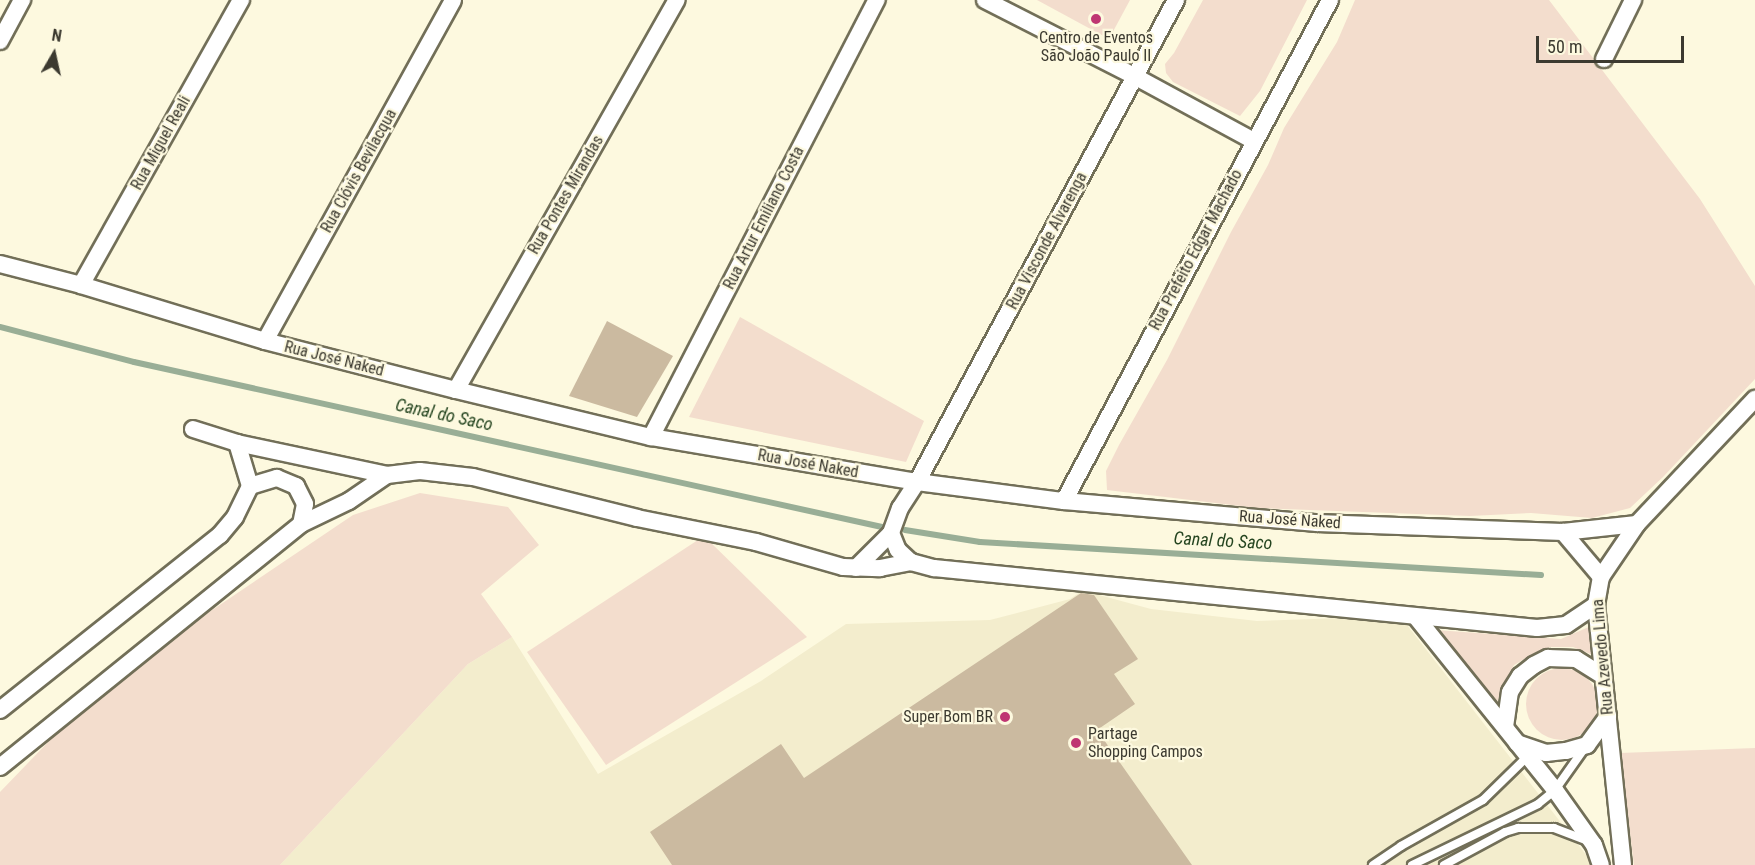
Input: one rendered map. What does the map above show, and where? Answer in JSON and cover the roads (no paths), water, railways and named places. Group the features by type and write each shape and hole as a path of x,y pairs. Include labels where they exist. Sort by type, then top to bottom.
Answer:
{"street":[{"path":"0,41 22,0"},
{"name":"Rua Miguel Reali","path":"81,285 241,0"},
{"name":"Rua Clóvis Bevilacqua","path":"265,341 453,0"},
{"name":"Rua Pontes Mirandas","path":"456,390 677,0"},
{"name":"Rua Artur Emiliano Costa","path":"651,437 877,0"},
{"path":"985,0 1136,76 1254,141"},
{"name":"Rua Visconde Alvarenga","path":"891,533 900,508 917,482 1176,0"},
{"name":"Rua Prefeito Edgar Machado","path":"1064,501 1330,0"},
{"path":"1604,59 1633,0"},
{"name":"Rua José Naked","path":"0,264 81,285 265,341 651,437 917,482 1064,501 1317,523 1563,532 1637,524"},
{"name":"Rua Azevedo Lima","path":"1623,865 1596,605 1601,577 1637,524 1755,399"},
{"path":"193,429 237,443 387,475 420,471 473,477 605,511 756,542 843,567 880,568 911,562 934,568 1537,628 1566,625 1596,605"},
{"path":"0,710 220,535 235,517 250,486 237,443"},
{"path":"0,767 301,524 349,501 387,475"},
{"path":"250,486 277,477 296,486 305,504 301,524"},
{"path":"1563,532 1601,577"},
{"path":"856,568 891,533 898,550 911,562"},
{"path":"1416,617 1555,790 1594,845 1601,865"},
{"path":"1505,727 1510,692 1520,676 1534,665 1548,658 1576,659 1603,676"},
{"path":"1522,750 1545,753 1566,751 1587,745 1608,716"}],"lane":[{"path":"1412,865 1538,804 1555,790 1587,745"},
{"path":"1373,865 1401,846 1483,800 1522,750"},
{"path":"1444,865 1505,832 1518,828 1554,828 1572,833 1594,845"}],"waterway":[{"name":"Canal do Saco","path":"0,327 134,362 882,527"},
{"name":"Canal do Saco","path":"905,530 980,542 1541,575"}],"place":[{"name":"Centro de Eventos São João Paulo II","path":"1096,19"},
{"name":"Super Bom BR","path":"1005,717"},
{"name":"Partage Shopping Campos","path":"1076,743"}]}
